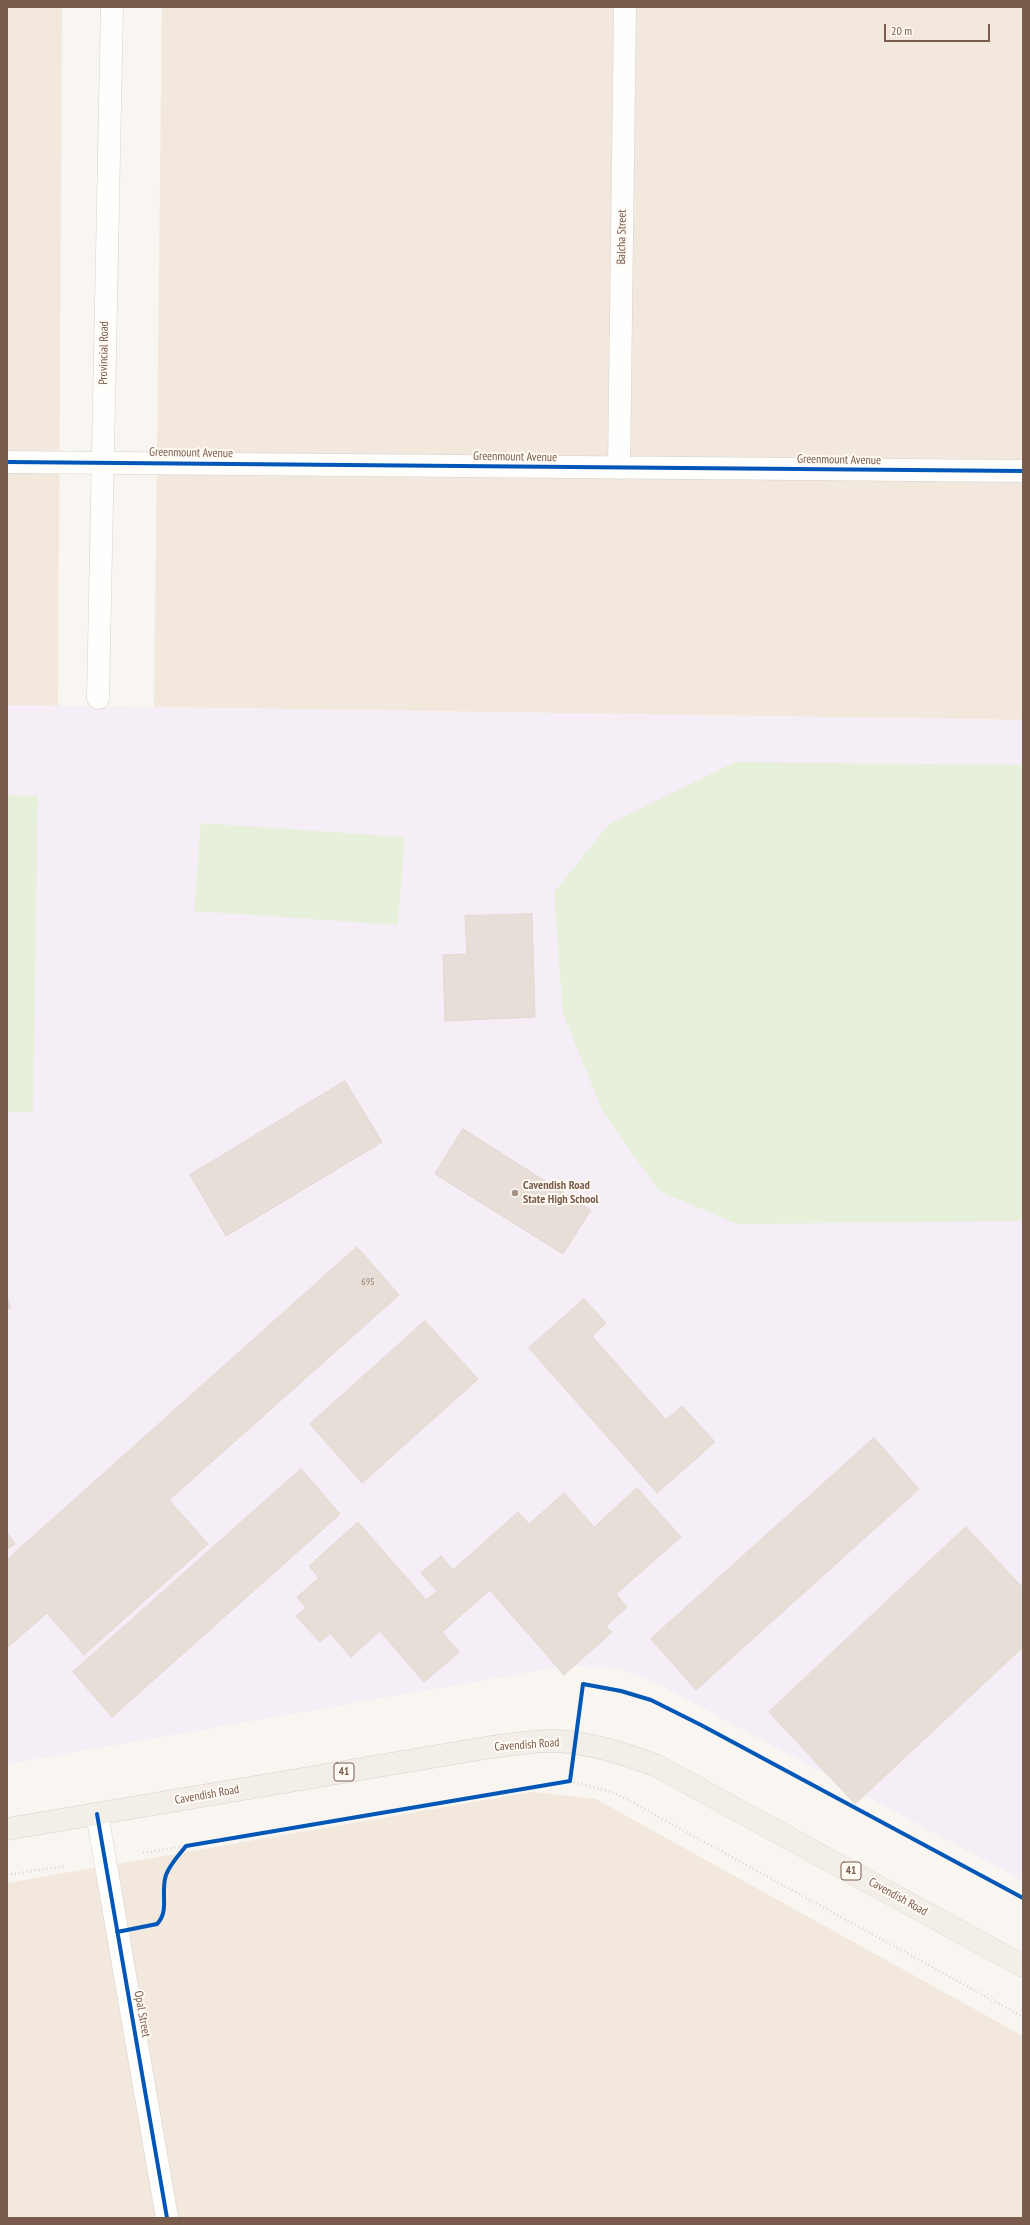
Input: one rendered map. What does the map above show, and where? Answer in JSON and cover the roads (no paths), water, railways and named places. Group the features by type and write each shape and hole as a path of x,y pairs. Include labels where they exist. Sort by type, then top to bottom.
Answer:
{"main road":[{"name":"Cavendish Road","path":"7,1829 491,1747 554,1741 575,1743 609,1749 657,1766 1023,1966"}],"street":[{"name":"Provincial Road","path":"98,698 112,7"},
{"name":"Balcha Street","path":"619,468 625,7"},
{"name":"Greenmount Avenue","path":"7,462 1023,471"},
{"name":"Opal Street","path":"97,1814 167,2218"}],"place":[{"name":"Cavendish Road State High School","path":"515,1193"}]}
